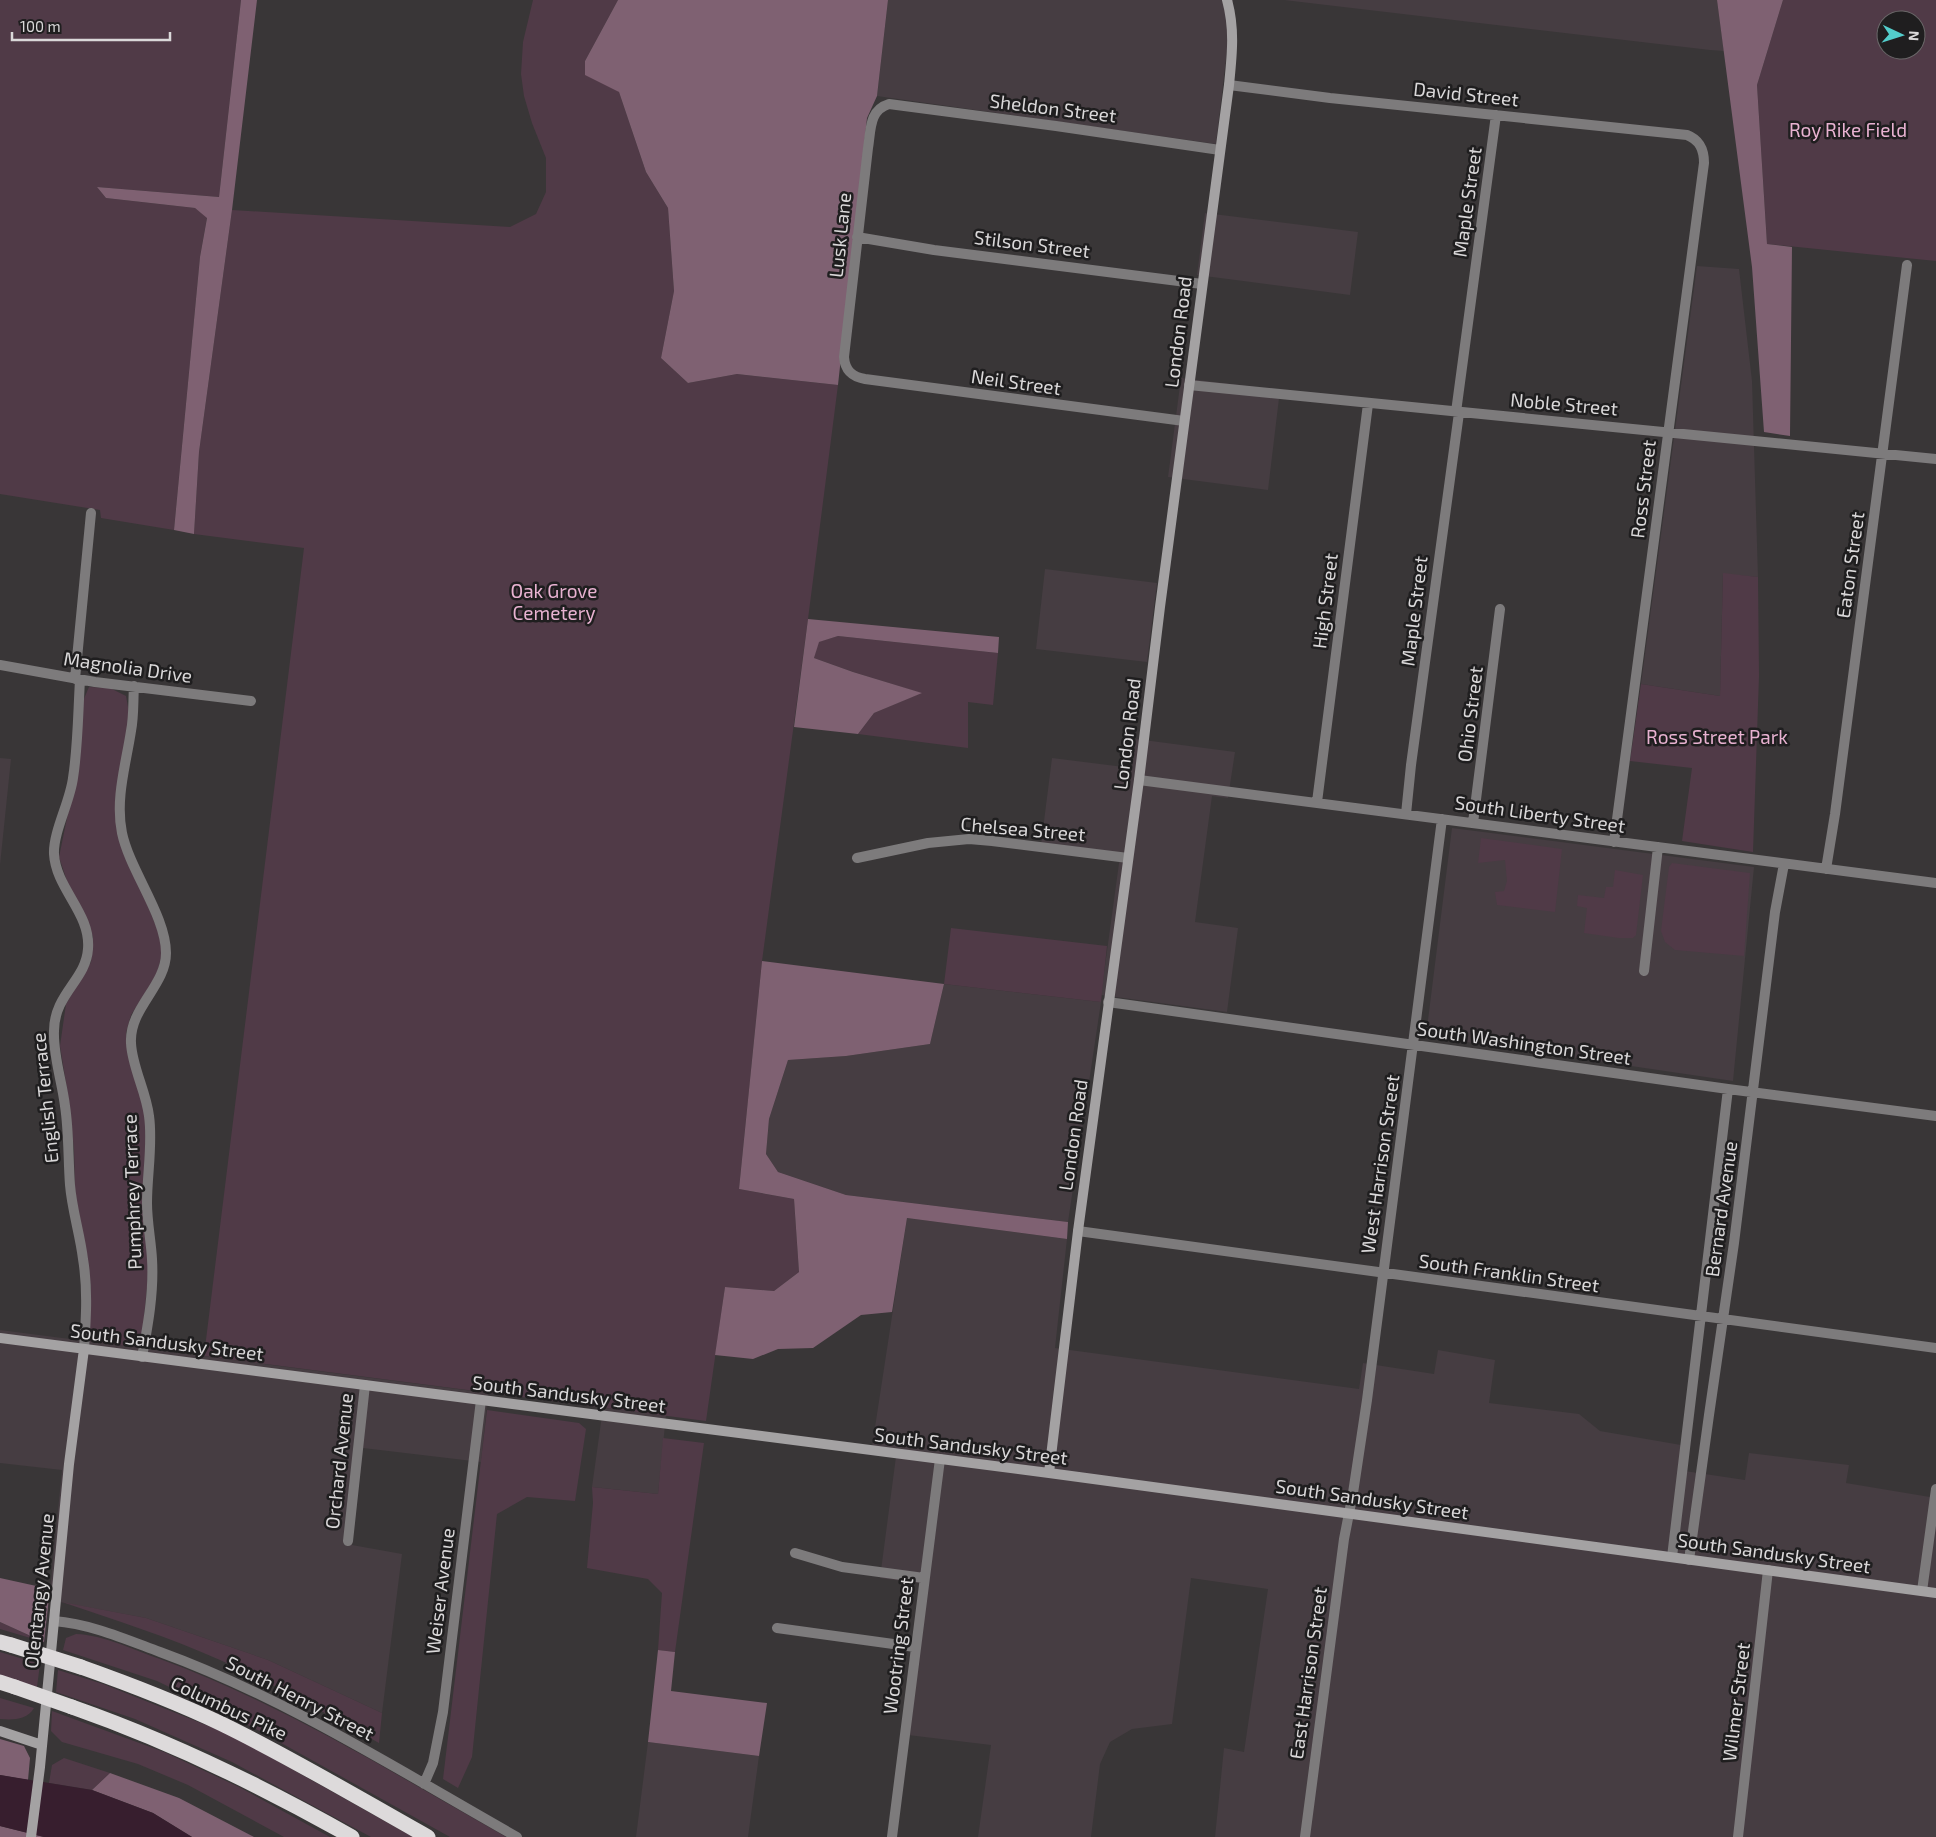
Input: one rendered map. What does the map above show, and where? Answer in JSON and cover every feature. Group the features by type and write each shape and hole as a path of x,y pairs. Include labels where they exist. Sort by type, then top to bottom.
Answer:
{"highway":[{"name":"Columbus Pike","path":"5,1644 81,1667 133,1686 221,1723 286,1757 428,1837"},
{"path":"7,1685 72,1707 178,1748 272,1792 352,1837"}],"street":[{"name":"London Road","path":"1049,1473 1078,1231 1139,780 1229,85 1233,25 1227,0"},
{"name":"David Street","path":"1229,85 1334,99 1687,135 1698,142"},
{"name":"Sheldon Street","path":"881,107 895,104 1220,150"},
{"name":"Lusk Lane","path":"847,369 844,357 857,238 873,116 881,107"},
{"name":"Maple Street","path":"1406,814 1410,765 1496,115"},
{"name":"Ross Street","path":"1614,842 1704,163 1703,150 1698,142"},
{"name":"Stilson Street","path":"857,238 934,250 1202,284"},
{"name":"Eaton Street","path":"1826,869 1907,265"},
{"name":"Neil Street","path":"847,369 857,378 865,380 1184,421"},
{"name":"Noble Street","path":"1189,385 1936,459"},
{"name":"High Street","path":"1317,802 1368,404"},
{"name":"English Terrace","path":"84,1349 86,1286 70,1185 66,1106 54,1031 58,1009 64,995 84,966 88,948 88,935 84,921 60,875 54,855 57,835 73,779 77,680 91,513"},
{"name":"Ohio Street","path":"1473,823 1500,609"},
{"name":"Magnolia Drive","path":"0,665 77,680 252,701"},
{"name":"Pumphrey Terrace","path":"134,686 133,719 121,794 121,826 128,851 163,930 166,953 166,965 132,1030 133,1054 144,1093 150,1131 147,1205 152,1261 152,1287 142,1357"},
{"name":"South Liberty Street","path":"1139,780 1442,818 1936,884"},
{"name":"West Harrison Street","path":"1349,1513 1367,1400 1442,818"},
{"name":"Chelsea Street","path":"857,858 928,843 969,839 1128,858"},
{"path":"1644,971 1658,847"},
{"name":"Bernard Avenue","path":"1690,1560 1708,1415 1754,1092 1775,912 1784,864"},
{"name":"South Washington Street","path":"1108,1002 1414,1046 1936,1116"},
{"name":"Bernard Avenue","path":"1672,1557 1728,1089"},
{"name":"South Franklin Street","path":"1078,1231 1936,1348"},
{"name":"South Sandusky Street","path":"0,1338 1049,1473 1936,1593"},
{"name":"Olentangy Avenue","path":"31,1837 40,1767 69,1464 84,1349"},
{"name":"Orchard Avenue","path":"348,1541 365,1386"},
{"name":"Weiser Avenue","path":"424,1784 433,1763 443,1712 481,1400"},
{"name":"Wootring Street","path":"892,1837 940,1459"},
{"path":"1922,1591 1936,1489"},
{"name":"East Harrison Street","path":"1305,1837 1324,1684 1349,1513"},
{"path":"795,1553 842,1567 924,1578"},
{"name":"Wilmer Street","path":"1738,1837 1768,1570"},
{"name":"South Henry Street","path":"54,1621 100,1630 180,1659 225,1678 306,1716 517,1837"},
{"path":"777,1628 915,1647"},
{"path":"0,1731 42,1745"}],"shaded area":[{"path":"241,0 257,0 232,210 199,452 194,534 174,530 200,257 207,218 195,208 106,198 97,187 219,197"},
{"path":"618,0 888,0 877,96 867,118 838,385 737,374 688,383 661,358 674,291 668,208 646,172 619,92 585,75 585,61"},
{"path":"888,0 1233,0 1216,144 877,96"},
{"path":"1284,0 1717,0 1724,51 1710,50"},
{"path":"1717,0 1783,0 1757,85 1767,244 1792,247 1790,436 1764,432 1752,267"},
{"path":"1205,213 1358,232 1350,295 1197,275"},
{"path":"1697,266 1739,269 1752,381 1758,577 1723,574 1720,696 1641,684"},
{"path":"1181,378 1280,390 1268,490 1168,477"},
{"path":"1045,569 1157,583 1147,662 1036,649"},
{"path":"808,619 999,637 998,653 838,636 819,642 814,658 922,693 874,713 858,734 794,727"},
{"path":"1136,739 1235,752 1228,798 1212,796 1195,922 1238,928 1227,1012 1101,995 1120,856 1041,845 1052,758 1132,768"},
{"path":"0,758 11,759 0,865"},
{"path":"1452,828 1754,867 1733,1081 1426,1036"},
{"path":"762,961 944,984 930,1044 846,1056 788,1060 769,1119 766,1154 778,1172 846,1195 1068,1222 1067,1239 907,1218 892,1312 861,1315 813,1348 778,1349 753,1359 715,1355 725,1287 774,1291 799,1272 794,1199 739,1189"},
{"path":"944,984 1101,1002 1068,1222 846,1195 778,1172 766,1154 769,1119 788,1060 846,1056 930,1044"},
{"path":"907,1218 1067,1239 1055,1348 1359,1389 1363,1363 1434,1374 1438,1350 1495,1360 1489,1403 1579,1414 1600,1431 1681,1445 1678,1470 1745,1480 1749,1453 1849,1465 1846,1483 1936,1498 1936,1837 1215,1837 1224,1748 1244,1752 1268,1589 1191,1578 1172,1724 1132,1729 1110,1742 1100,1764 1091,1837 978,1837 991,1745 908,1735 925,1584 880,1578 897,1449 872,1447"},
{"path":"0,1330 488,1393 481,1462 363,1448 352,1545 402,1554 382,1713 268,1660 146,1618 49,1600 62,1470 0,1463"},
{"path":"603,1408 666,1415 658,1494 592,1487"},
{"path":"0,1578 50,1589 44,1642 0,1622"},
{"path":"658,1650 675,1652 671,1691 767,1703 759,1756 648,1742"},
{"path":"0,1739 24,1746 30,1758 28,1780 0,1775"},
{"path":"648,1742 759,1756 748,1837 636,1837"},
{"path":"110,1773 179,1798 254,1837 192,1837 153,1813 92,1790"},
{"path":"0,1775 92,1790 153,1813 192,1837 44,1837 0,1826"},
{"path":"0,1826 44,1837 0,1837"}],"green space":[{"path":"0,0 241,0 219,197 97,187 106,198 195,208 207,217 200,257 174,530 101,518 100,510 0,494"},
{"name":"Oak Grove Cemetery","path":"533,0 618,0 585,61 619,92 646,172 668,208 674,291 661,358 688,383 737,374 838,385 762,961 739,1189 794,1199 799,1272 774,1291 725,1287 706,1421 204,1356 304,548 194,534 199,452 232,210 510,227 536,214 546,192 546,158 532,123 524,96 521,74 523,42"},
{"name":"Roy Rike Field","path":"1783,0 1936,0 1936,261 1767,244 1757,85"},
{"name":"Ross Street Park","path":"1723,573 1758,577 1759,676 1753,852 1682,841 1692,768 1630,761 1641,684 1720,696"},
{"path":"838,636 998,653 993,705 968,702 968,748 858,734 874,713 921,693 814,658 818,642"},
{"path":"89,687 110,688 126,696 130,718 120,837 158,931 163,950 157,974 131,1015 126,1033 129,1054 145,1105 149,1267 141,1348 87,1341 91,1288 75,1190 74,1149 60,1046 66,1004 91,962 93,937 84,913 68,884 59,857 80,755 83,701"},
{"path":"1481,838 1562,849 1555,912 1497,905 1495,892 1504,891 1507,881 1505,860 1478,863"},
{"path":"1672,863 1750,873 1744,956 1675,950 1665,942 1661,931 1669,867"},
{"path":"1615,870 1643,875 1636,935 1633,938 1584,933 1587,908 1577,906 1578,895 1604,898 1606,887 1613,887"},
{"path":"951,928 1107,946 1101,1002 944,984"},
{"path":"487,1410 579,1423 586,1429 575,1501 527,1497 497,1514 472,1757 458,1788 443,1779"},
{"path":"663,1438 704,1443 675,1652 658,1650 662,1593 648,1579 587,1568 593,1503 592,1487 658,1494"},
{"path":"62,1602 146,1618 268,1660 382,1713 379,1743 281,1689 220,1660 162,1636"},
{"path":"0,1622 44,1642 0,1629"},
{"path":"76,1634 97,1637 119,1644 205,1677 250,1697 379,1764 506,1837 450,1837 256,1729 157,1681 63,1650 66,1638"},
{"path":"0,1652 40,1664 37,1687 0,1676"},
{"path":"58,1670 103,1684 231,1735 413,1837 371,1837 232,1762 135,1719 56,1692"},
{"path":"0,1698 34,1708 24,1717 0,1719"},
{"path":"52,1711 164,1752 239,1787 330,1837 284,1837 188,1785 138,1764 62,1742 51,1731"},
{"path":"64,1758 110,1773 92,1790 49,1783 52,1765"}]}
